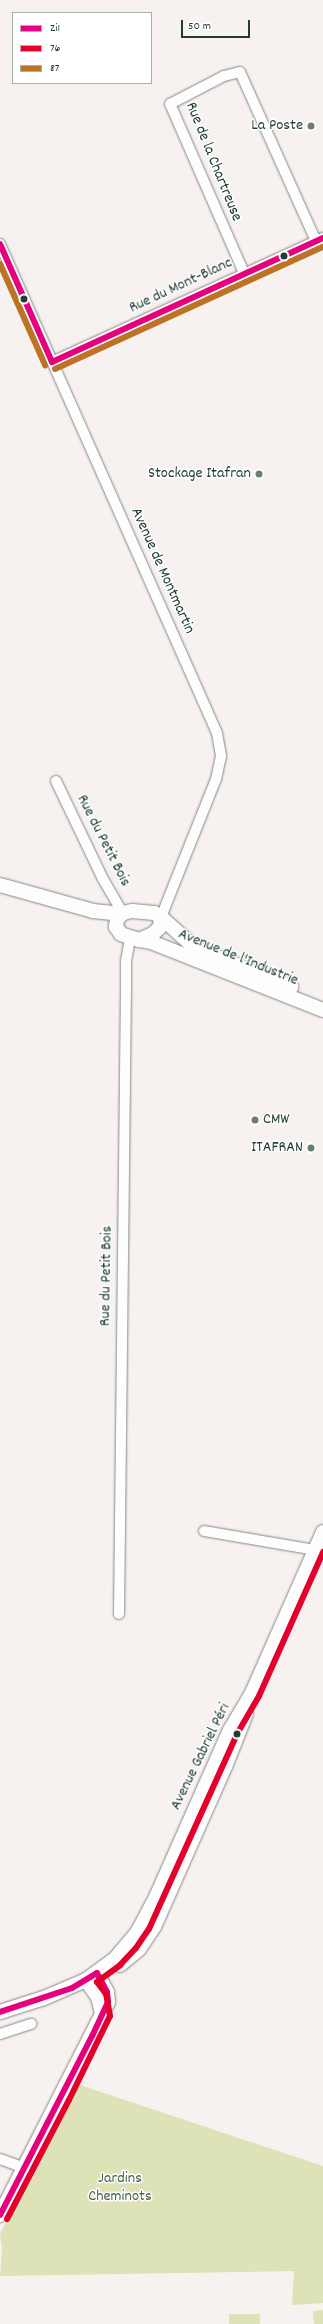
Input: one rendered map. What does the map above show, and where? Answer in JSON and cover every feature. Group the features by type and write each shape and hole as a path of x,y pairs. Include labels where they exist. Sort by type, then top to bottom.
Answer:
{"street":[{"name":"Rue de la Chartreuse","path":"244,273 170,104 224,76 240,72 320,240"},
{"name":"Rue du Mont-Blanc","path":"52,362 244,273 320,240"},
{"name":"Avenue de Montmartin","path":"0,244 217,733 221,756 216,779 162,917"},
{"name":"Rue du Petit Bois","path":"56,782 103,879 122,913"},
{"path":"0,885 93,911 122,913 143,911 162,917 160,927 153,934 135,939 121,934 116,927 93,911"},
{"path":"116,927 117,919 122,913"},
{"name":"Avenue de l'Industrie","path":"162,917 195,948 323,1000"},
{"name":"Avenue de l'Industrie","path":"135,939 151,942 323,1010"},
{"name":"Rue du Petit Bois","path":"119,1614 126,988 135,939"},
{"path":"204,1531 315,1550"},
{"name":"Avenue Gabriel Péri","path":"94,1980 114,1960 138,1931 191,1830 230,1730 252,1693 323,1532"},
{"path":"0,2012 51,1996 94,1980"},
{"path":"0,2215 108,2002 107,1992 94,1980"},
{"path":"0,2022 76,1997 94,1980"},
{"path":"0,2034 31,2024"},
{"path":"0,2158 25,2168"}],"green space":[{"name":"Jardins Cheminots","path":"77,2084 323,2166 323,2303 292,2305 294,2271 0,2276 2,2248 0,2234"},
{"path":"323,2310 323,2324 314,2324 313,2311"},
{"path":"229,2314 260,2314 260,2324 229,2324"}],"transit line":[{"name":"Zi1","path":"52,362 323,238"},
{"name":"Zi1","path":"0,244 52,362"},
{"name":"87","path":"55,369 323,247"},
{"name":"87","path":"0,264 45,365"},
{"name":"76","path":"7,2219 69,2100 110,2016 106,1994 97,1982 120,1965 136,1948 149,1929 237,1734 259,1696 323,1552"},
{"name":"Zi1","path":"0,2012 72,1988 97,1973 107,1992 108,2002 92,2036 0,2215"}],"place":[{"name":"La Poste","path":"311,126"},
{"name":"Stockage Itafran","path":"259,474"},
{"name":"CMW","path":"255,1120"},
{"name":"ITAFRAN","path":"311,1148"}]}
